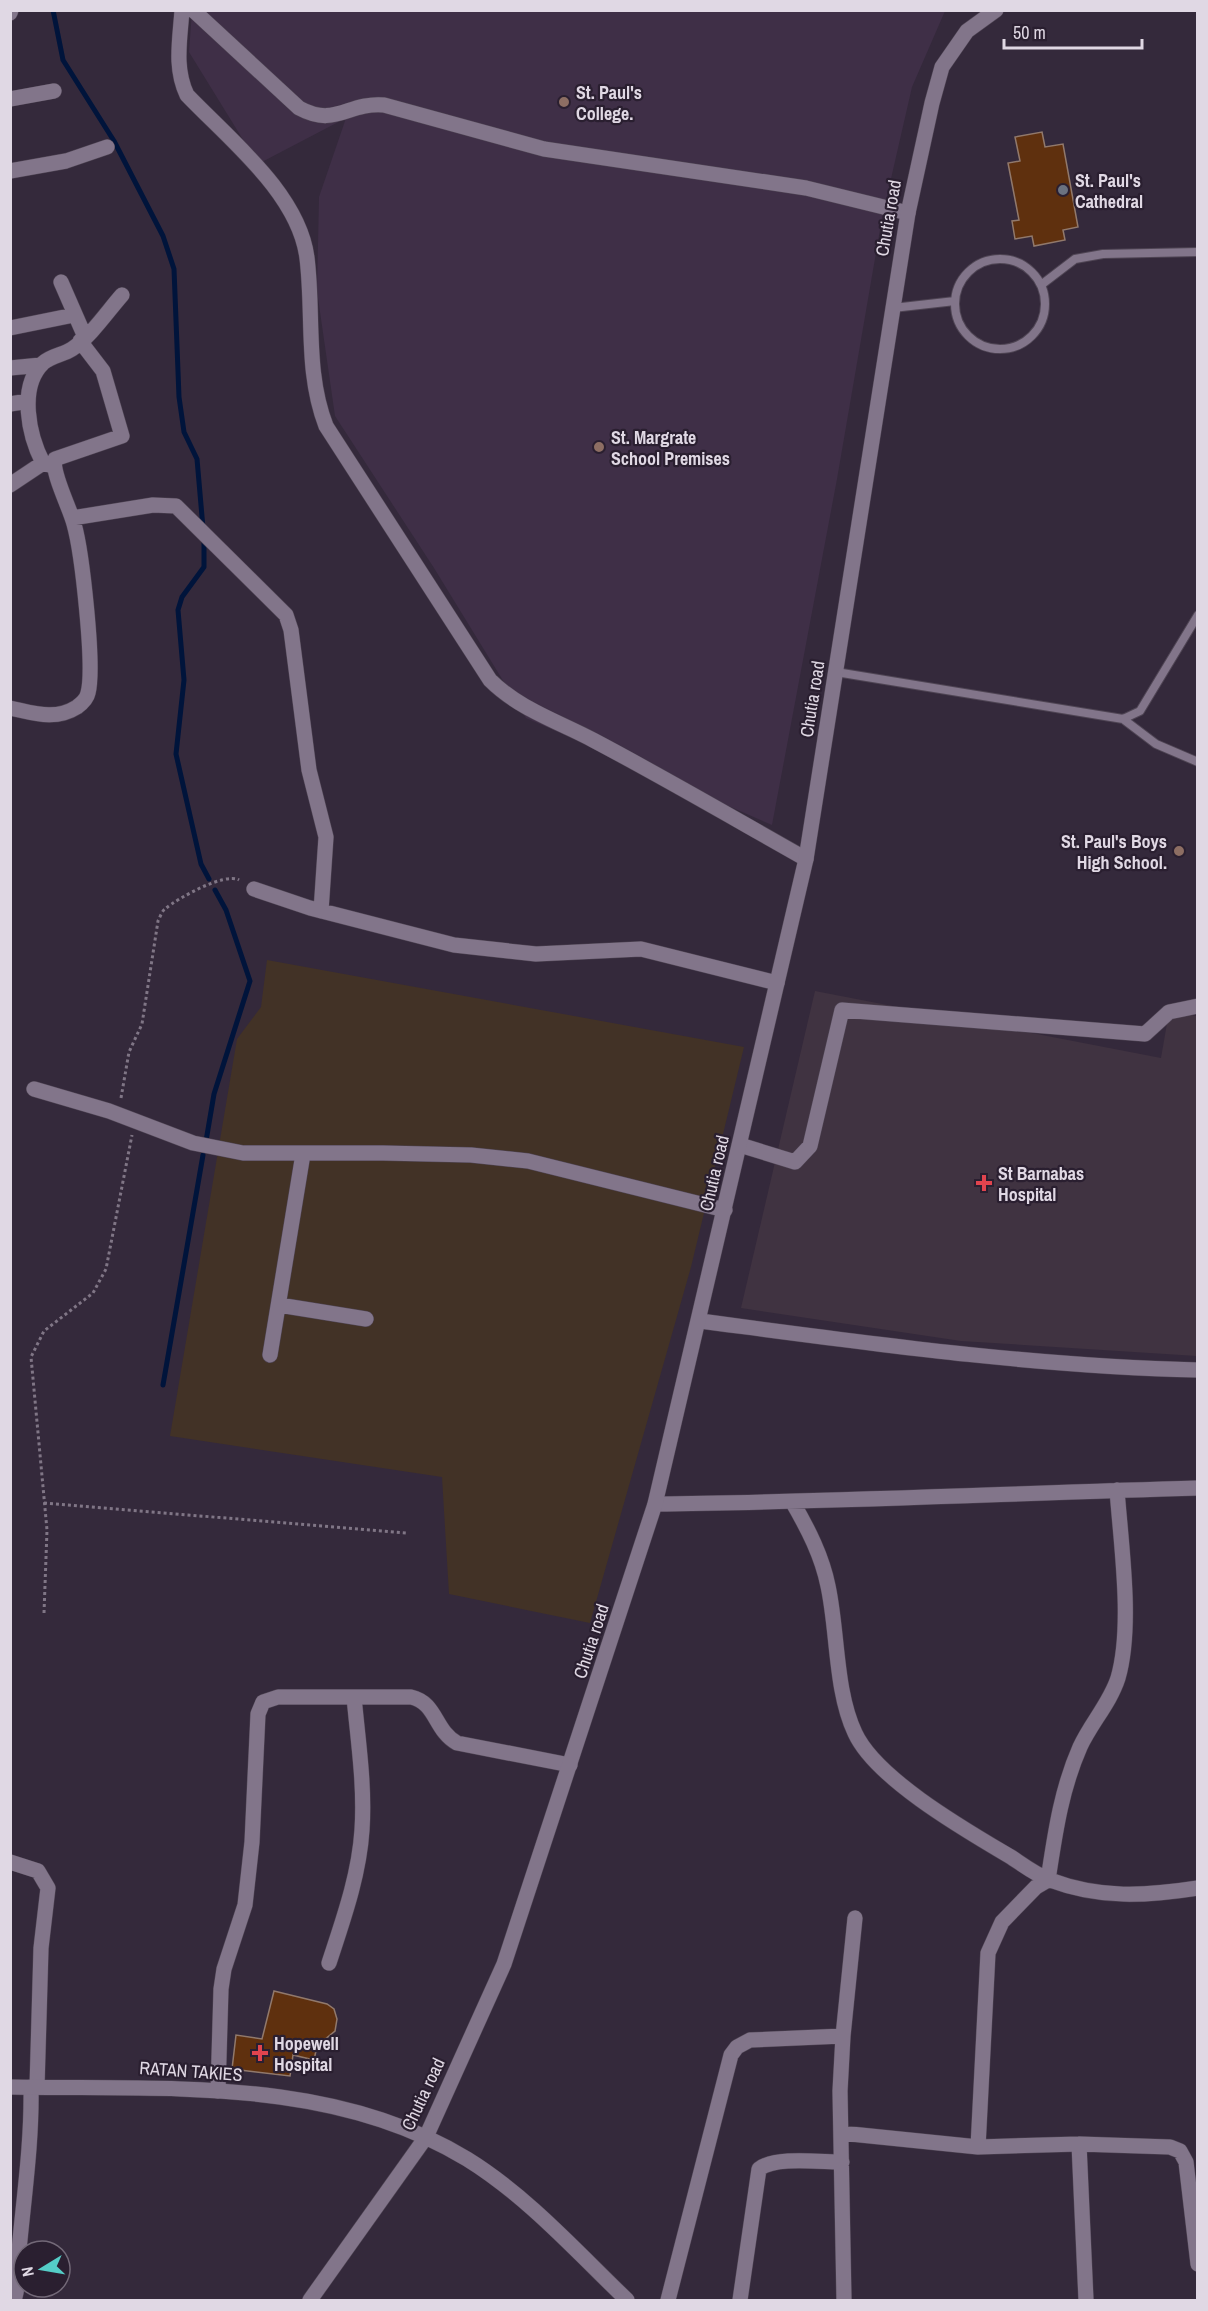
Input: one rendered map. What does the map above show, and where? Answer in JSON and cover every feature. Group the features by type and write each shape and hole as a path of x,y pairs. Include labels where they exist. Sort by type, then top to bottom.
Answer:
{"street":[{"path":"182,10 178,67 180,80 187,95 280,193 297,220 307,258 315,387 327,426 490,680 506,695 529,710 593,740 806,859"},
{"path":"193,10 299,108 312,115 330,118 361,105 384,105 544,149 806,188 908,213"},
{"path":"967,31 973,10"},
{"name":"Chutia road","path":"310,2301 426,2137 504,1964 655,1504 700,1321 806,859 908,213 942,67 967,31 996,10"},
{"path":"10,99 54,90"},
{"path":"10,171 66,161 107,147"},
{"path":"10,485 55,459 122,436 103,371 82,339 61,282"},
{"path":"10,708 47,716 63,714 79,706 88,695 91,671 79,547 72,518 33,435 28,400 30,387 41,365 52,357 71,349 122,295"},
{"path":"10,328 74,315"},
{"path":"10,368 41,365"},
{"path":"10,404 28,400"},
{"path":"72,518 166,504 176,506 286,615 291,630 309,770 326,837 321,911"},
{"path":"254,889 321,911 423,938 477,949 536,954 642,949 777,983"},
{"path":"740,1145 795,1162 810,1146 842,1010 1145,1034 1169,1012 1197,1006"},
{"path":"34,1089 193,1143 243,1153 471,1155 528,1161 725,1210"},
{"path":"270,1356 303,1155"},
{"path":"279,1305 366,1319"},
{"path":"700,1321 898,1349 1026,1362 1197,1370"},
{"path":"655,1504 793,1503 1197,1488"},
{"path":"1048,1880 1057,1816 1072,1767 1081,1744 1110,1697 1121,1663 1124,1603 1117,1490"},
{"path":"793,1503 815,1541 828,1585 846,1701 855,1734 874,1760 909,1790 1048,1880 1110,1894 1135,1897 1197,1888"},
{"path":"330,1964 354,1881 362,1832 363,1786 354,1697"},
{"path":"218,2091 221,1989 224,1969 245,1905 252,1842 258,1714 263,1702 270,1698 421,1699 430,1707 445,1736 457,1743 570,1765"},
{"path":"10,1862 38,1871 48,1888 41,1947 30,2139 17,2290 14,2301"},
{"path":"978,2146 988,1953 1002,1922 1036,1887 1048,1880"},
{"path":"844,2301 841,2133 843,2036 855,1918"},
{"path":"669,2301 731,2055 737,2047 750,2040 843,2036"},
{"name":"RATAN TAKIES","path":"10,2087 185,2087 344,2108 392,2122 468,2160 494,2178 561,2236 627,2301"},
{"path":"841,2133 978,2146 1156,2144 1180,2151 1186,2162 1197,2264"},
{"path":"1078,2144 1086,2301"},
{"path":"740,2301 759,2169 765,2164 779,2162 842,2162"}],"lane":[{"path":"1041,285 1075,259 1103,254 1197,252"},
{"path":"998,259 1019,263 1036,276 1041,285 1045,307 1043,318 1032,336 1013,347 992,348 972,339 959,322 956,301 957,290 969,272 977,265 998,259"},
{"path":"893,308 956,301"},
{"path":"1123,719 1140,711 1197,615"},
{"path":"836,672 1123,719 1156,744 1197,762"}],"path":[{"path":"118,1116 129,1052 142,1024 158,921 164,909 218,880 234,877 254,889"},
{"path":"44,1613 47,1530 31,1358 44,1331 93,1293 106,1269 135,1122"},
{"path":"44,1503 406,1533"}],"shaded area":[{"name":"St. Margrate School Premises","path":"192,11 945,11 912,87 882,218 837,479 772,825 526,718 434,568 335,416 317,291 319,197 346,118 258,164 189,52"},
{"path":"267,960 744,1047 691,1267 590,1623 449,1594 442,1477 170,1436 237,1039 261,1007"},
{"name":"St Barnabas Hospital","path":"815,991 1161,1058 1169,1012 1197,1016 1197,1356 961,1341 741,1308"}],"building":[{"name":"St. Paul's Cathedral","path":"1042,132 1045,147 1063,144 1078,227 1063,230 1065,240 1034,246 1032,236 1015,239 1012,221 1019,220 1008,163 1020,161 1015,137"},
{"path":"274,1991 327,2004 334,2009 337,2019 335,2031 317,2046 314,2060 293,2055 290,2076 232,2069 236,2035 262,2039"}],"waterway":[{"path":"53,10 63,60 114,141 163,236 174,269 179,397 184,432 197,459 203,528"},
{"path":"204,538 204,567 182,597 178,610 184,680 176,754 201,864 209,879"},
{"path":"206,1141 214,1094 250,981 226,910 215,890"},
{"path":"163,1385 203,1155"}],"place":[{"name":"St. Paul's College.","path":"564,102"},
{"name":"St. Paul's Cathedral","path":"1063,190"},
{"name":"St. Margrate School Premises","path":"599,447"},
{"name":"St. Paul's Boys High School.","path":"1179,851"},
{"name":"St Barnabas Hospital","path":"984,1183"},
{"name":"Hopewell Hospital","path":"260,2053"}]}
